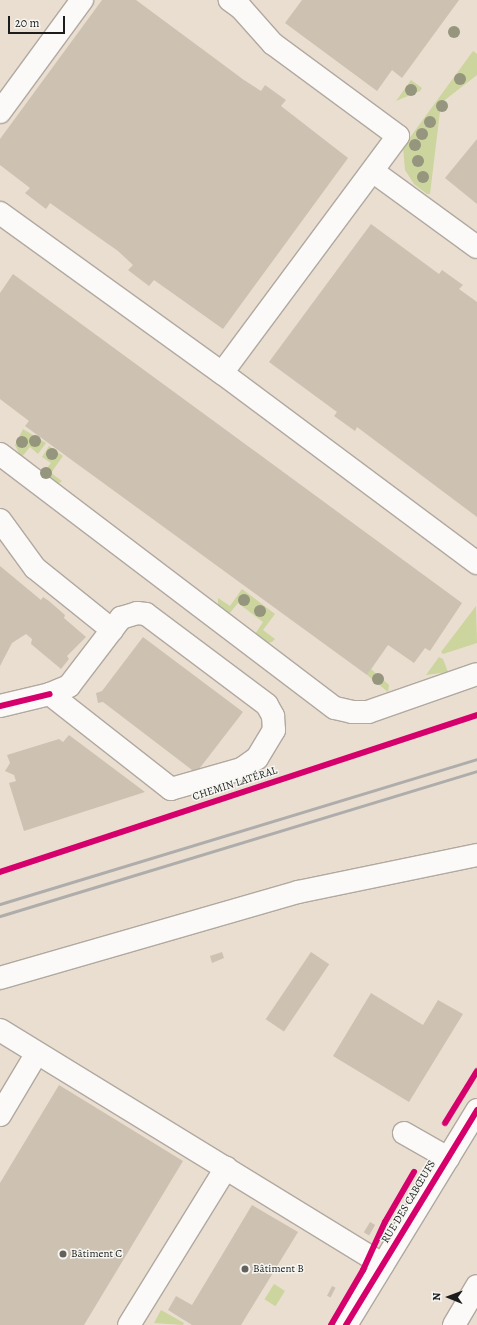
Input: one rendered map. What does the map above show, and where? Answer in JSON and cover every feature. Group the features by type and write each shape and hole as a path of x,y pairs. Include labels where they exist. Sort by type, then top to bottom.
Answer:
{"street":[{"path":"0,112 82,0"},
{"path":"222,373 374,172 398,136 273,44 241,8 230,0"},
{"path":"374,172 477,247"},
{"path":"3,221 222,373 477,563"},
{"path":"0,454 335,708 352,712 368,712 477,674"},
{"path":"1,523 35,568 112,630"},
{"path":"0,706 50,694 69,686 121,618 127,614 146,614 267,705 273,716 274,730 257,758 241,769 171,789 50,694"},
{"path":"0,978 298,892 477,855"},
{"path":"0,1030 383,1265"},
{"path":"0,1115 37,1053"},
{"name":"RUE DES CABŒUFS","path":"346,1325 477,1110"},
{"path":"404,1133 448,1158"},
{"path":"129,1325 226,1168"},
{"path":"454,1325 477,1286"}],"green space":[{"path":"473,51 477,54 477,75 441,103 430,194 427,194 414,184 405,170 403,147"},
{"path":"411,80 422,88 420,91 396,101"},
{"path":"23,429 46,443 38,454 30,447 21,458 15,445"},
{"path":"49,446 63,456 51,473 62,481 58,484 42,474 51,463 42,457"},
{"path":"242,589 275,614 263,630 275,639 272,642 267,643 255,634 263,622 238,603 229,614 218,606 218,598 230,606"},
{"path":"476,606 477,643 443,654 441,652"},
{"path":"439,657 443,659 448,672 426,675"},
{"path":"371,669 389,685 388,692 367,675"},
{"path":"274,1284 285,1291 275,1306 264,1299"},
{"path":"161,1310 184,1323 183,1325 154,1323"}],"building":[{"path":"102,0 136,0 244,80 261,91 265,85 286,100 281,106 348,158 223,329 154,280 149,286 128,270 133,265 118,251 50,203 46,209 25,193 30,188 0,165 0,139"},
{"path":"302,0 459,0 402,78 392,70 377,91 285,23"},
{"path":"477,139 477,204 445,178"},
{"path":"371,224 439,274 442,270 463,285 459,289 477,302 477,517 357,427 355,431 334,416 337,412 269,362"},
{"path":"13,274 462,603 430,651 425,648 414,663 388,645 367,675 25,426 29,421 0,399 0,293"},
{"path":"0,566 41,600 43,597 49,601 65,615 64,618 86,637 67,656 69,659 61,669 31,644 32,639 26,634 12,643 0,666"},
{"path":"143,637 243,712 196,773 103,702 98,703 96,693 102,691"},
{"path":"69,735 145,792 24,831 9,783 16,781 14,775 5,771 10,763 7,755 59,739 63,742"},
{"path":"222,952 224,958 212,963 210,956"},
{"path":"311,952 329,964 284,1031 266,1019"},
{"path":"371,993 423,1025 438,1000 463,1014 409,1102 333,1056"},
{"name":"Bâtiment C","path":"59,1085 183,1161 84,1325 0,1325 0,1183"},
{"name":"Bâtiment B","path":"252,1205 298,1232 241,1325 192,1325 168,1310 176,1296 192,1305"},
{"path":"370,1222 375,1225 369,1235 364,1232"},
{"path":"332,1286 336,1288 331,1298 327,1296"}],"railway":[{"path":"0,904 477,759"},
{"path":"0,916 477,771"}],"cycle path":[{"path":"0,706 50,694"},
{"name":"CHEMIN LATÉRAL","path":"0,872 477,715"},
{"path":"445,1123 477,1071"},
{"path":"346,1325 477,1110"},
{"path":"331,1325 363,1270 385,1222 414,1172"}],"place":[{"name":"Bâtiment C","path":"63,1254"},
{"name":"Bâtiment B","path":"245,1269"}]}
